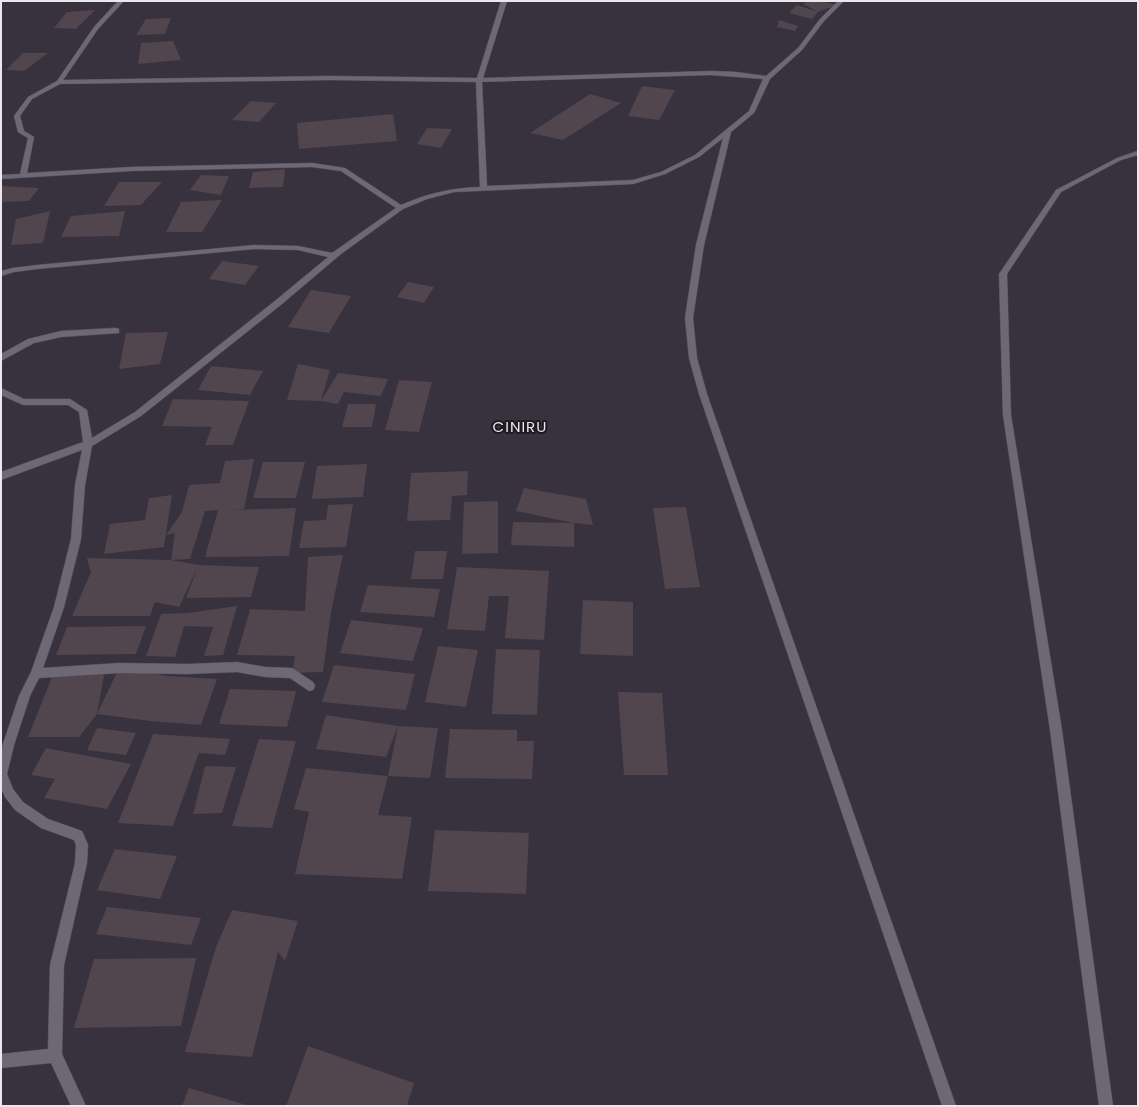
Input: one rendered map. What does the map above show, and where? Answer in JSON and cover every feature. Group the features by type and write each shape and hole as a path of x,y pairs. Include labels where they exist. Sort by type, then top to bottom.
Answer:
{"street":[{"path":"23,175 31,137 21,132 17,116 30,98 59,82 96,28 121,1"},
{"path":"484,189 479,80 504,1"},
{"path":"1,476 88,444 138,414 336,254 400,208 424,197 454,190 633,182 663,173 697,156 752,112 767,78 800,48 822,20 841,1"},
{"path":"59,82 330,78 479,80 711,73 736,74 767,78"},
{"path":"728,132 700,246 689,318 693,358 703,394 949,1106"},
{"path":"1106,1106 1056,730 1007,415 1003,274 1058,191 1119,159 1138,153"},
{"path":"1,177 131,169 312,165 343,170 400,208"},
{"path":"1,274 13,270 37,267 254,247 298,248 336,254"},
{"path":"1,358 31,341 61,334 116,331"},
{"path":"1,391 23,402 70,402 83,410 88,444 80,485 76,539 59,607 36,673 25,696 10,738 1,774 9,793 19,806 45,824 78,835 82,845 81,863 57,965 55,1055 79,1106"},
{"path":"36,673 119,668 188,669 237,667 265,672 292,674 309,686"},
{"path":"1,1061 55,1055"}],"building":[{"path":"807,1 819,1 837,5 818,12 803,4"},
{"path":"797,5 818,12 812,19 789,13"},
{"path":"95,10 76,29 54,28 67,12"},
{"path":"171,18 165,34 136,35 146,19"},
{"path":"779,20 798,26 795,31 777,27"},
{"path":"173,41 181,60 138,64 141,43"},
{"path":"23,53 48,53 24,71 6,70"},
{"path":"642,86 675,90 659,120 628,116"},
{"path":"590,94 621,103 563,140 530,133"},
{"path":"251,101 276,103 259,122 232,120"},
{"path":"393,114 397,141 299,149 297,123"},
{"path":"427,128 452,129 441,148 417,144"},
{"path":"285,169 283,187 249,188 253,172"},
{"path":"201,175 229,176 221,195 190,190"},
{"path":"119,182 162,182 141,205 104,206"},
{"path":"1,186 39,188 29,201 1,202"},
{"path":"222,200 202,232 166,232 181,202"},
{"path":"50,211 43,243 11,245 16,219"},
{"path":"125,211 119,236 61,237 71,216"},
{"path":"222,261 259,266 245,285 209,279"},
{"path":"408,282 434,287 424,303 397,297"},
{"path":"311,290 351,296 329,333 288,327"},
{"path":"168,332 160,364 119,369 126,333"},
{"path":"298,364 330,370 321,401 287,400"},
{"path":"211,366 263,371 250,395 198,390"},
{"path":"338,373 388,379 381,396 344,392 338,404 321,401"},
{"path":"399,380 432,382 419,432 385,430"},
{"path":"173,399 249,401 233,445 205,445 212,427 162,426"},
{"path":"348,404 376,404 372,427 342,427"},
{"path":"254,459 244,509 231,510 296,508 289,556 205,557 218,510 205,511 190,559 171,560 175,533 166,535 182,512 189,485 220,483 225,461"},
{"path":"263,462 305,462 296,498 253,498"},
{"path":"367,464 363,497 312,499 317,466"},
{"path":"468,471 467,495 452,496 450,520 407,521 411,473"},
{"path":"524,488 586,499 593,525 574,523 516,511"},
{"path":"172,495 164,547 104,554 110,524 145,520 149,498"},
{"path":"498,501 498,553 462,554 464,502"},
{"path":"353,504 346,547 299,548 304,521 326,520 328,505"},
{"path":"686,507 700,587 665,589 653,508"},
{"path":"513,522 574,523 574,547 511,545"},
{"path":"415,551 447,551 443,579 411,579"},
{"path":"343,555 331,612 323,672 292,673 295,656 237,655 250,609 305,611 308,557"},
{"path":"87,558 171,560 199,565 259,567 251,597 186,598 197,569 179,607 155,602 150,616 72,616 91,572"},
{"path":"457,567 549,571 544,640 505,638 509,596 489,596 485,631 447,629"},
{"path":"368,585 440,589 434,617 360,612"},
{"path":"583,600 633,602 633,656 580,654"},
{"path":"237,606 223,655 204,656 213,627 184,626 175,657 146,656 161,614 188,613"},
{"path":"351,620 423,628 413,661 340,653"},
{"path":"146,626 136,654 56,655 67,627"},
{"path":"438,646 478,650 466,707 425,702"},
{"path":"496,649 540,650 537,715 492,714"},
{"path":"334,665 415,674 406,710 322,702"},
{"path":"119,668 168,676 217,679 201,725 150,721 97,714"},
{"path":"105,670 97,714 79,737 28,737 54,672"},
{"path":"230,689 296,691 287,727 219,724"},
{"path":"618,692 662,693 668,775 624,775"},
{"path":"326,715 398,726 386,757 316,749"},
{"path":"398,726 438,728 430,778 388,776"},
{"path":"97,728 136,733 126,755 87,750"},
{"path":"450,729 517,730 517,741 534,741 532,779 445,778"},
{"path":"153,734 230,739 225,755 199,753 173,826 118,823"},
{"path":"259,739 296,741 272,828 232,826"},
{"path":"46,748 131,764 107,809 44,798 55,779 31,775"},
{"path":"205,766 236,767 222,813 193,814"},
{"path":"306,768 388,776 378,815 412,817 402,879 295,874 309,812 294,809"},
{"path":"435,830 529,833 526,894 428,891"},
{"path":"115,849 177,856 160,899 97,890"},
{"path":"107,907 201,918 191,945 96,934"},
{"path":"232,910 298,921 285,961 278,952 252,1057 185,1052 216,947"},
{"path":"196,958 181,1026 74,1028 94,959"},
{"path":"308,1046 414,1083 407,1106 286,1106"},
{"path":"189,1088 250,1106 182,1106"}],"district":[{"name":"CINIRU","path":"520,427"}]}
